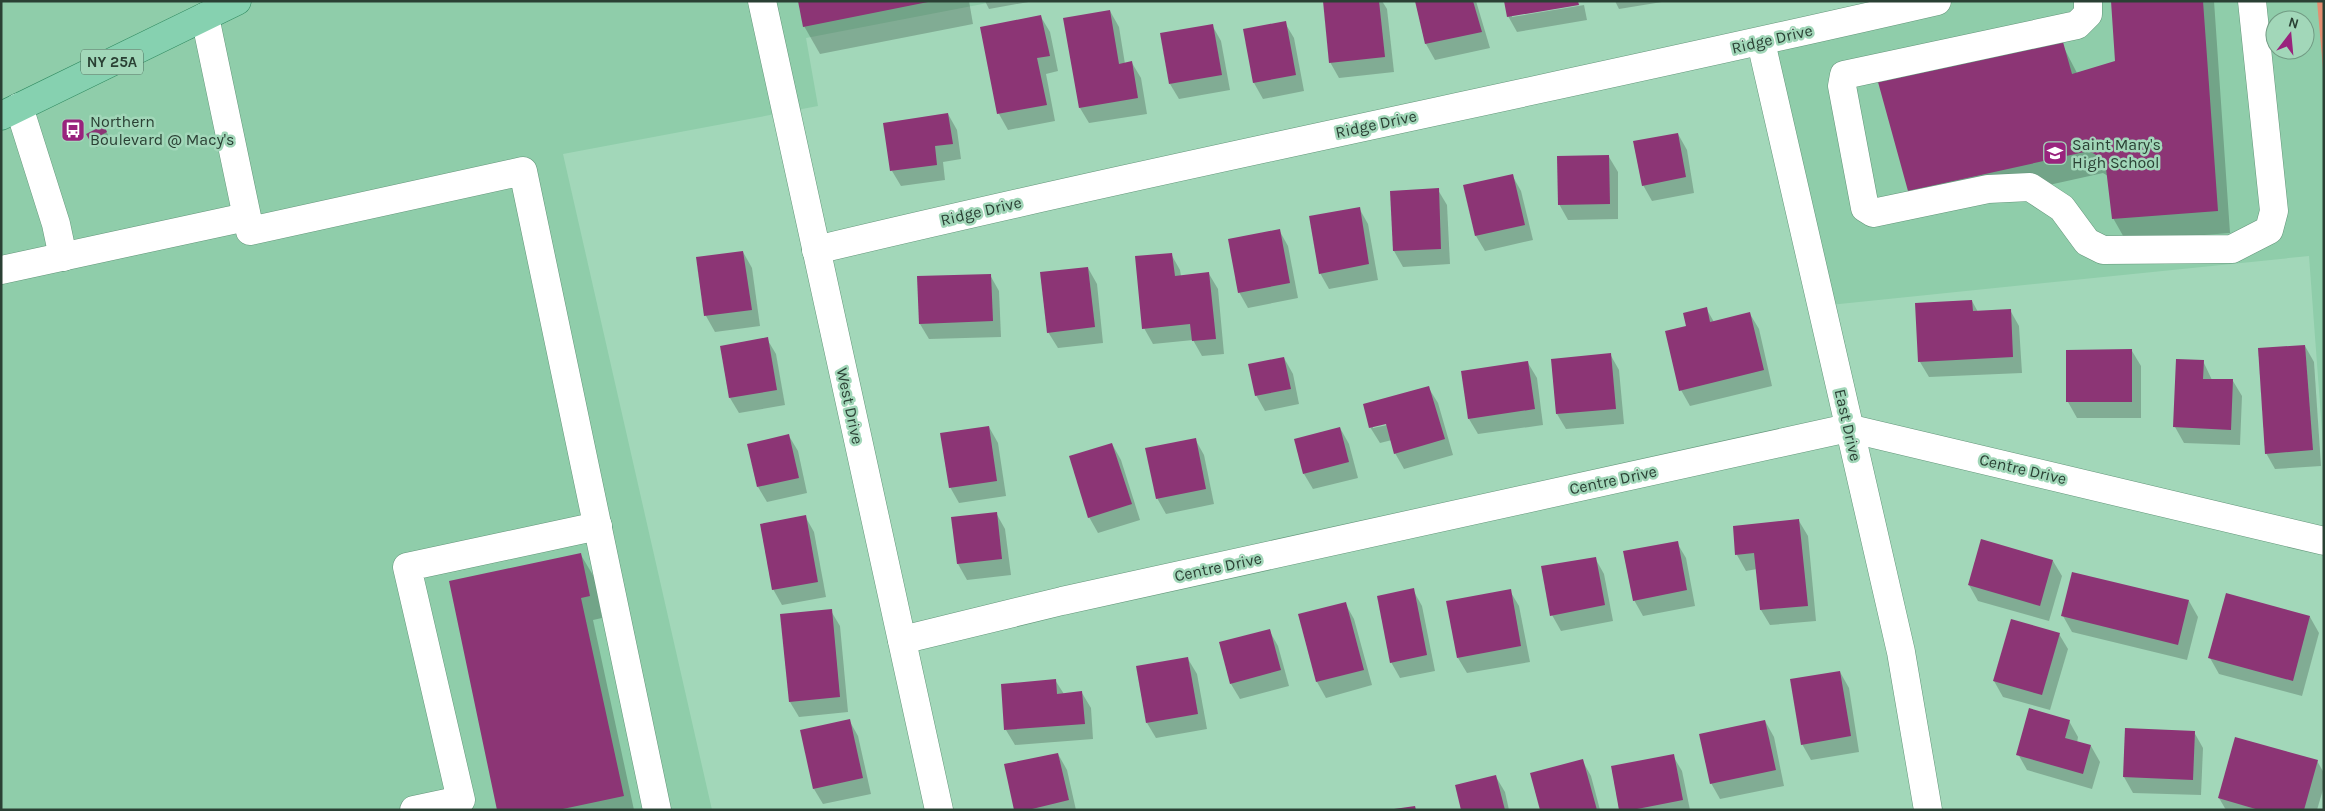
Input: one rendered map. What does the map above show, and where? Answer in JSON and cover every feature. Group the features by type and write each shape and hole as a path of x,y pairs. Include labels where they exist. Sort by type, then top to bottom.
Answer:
{"main road":[{"name":"NY 25A","path":"10,112 237,1"}],"street":[{"name":"West Drive","path":"762,1 939,810"},
{"name":"Ridge Drive","path":"816,250 1054,194 1761,42 1938,1"},
{"path":"2088,1 2088,14 2077,25 1844,75 1842,86 1865,208 1873,213 1988,189 2030,186 2062,208 2087,242 2103,250 2232,249 2269,230 2274,211 2252,1"},
{"path":"205,17 250,231 523,171 657,810"},
{"name":"East Drive","path":"1761,42 1848,428 1901,652 1928,810"},
{"path":"10,112 56,224 63,257"},
{"path":"1,270 246,217"},
{"name":"Centre Drive","path":"902,640 1081,597 1848,428 2324,541"},
{"path":"414,810 461,800 407,567 598,526"}],"shaded area":[{"path":"1,1 998,1 806,38 818,106 563,154 712,810 1,810"},
{"name":"Saint Mary's High School","path":"1939,1 2324,1 2324,458 2309,256 1820,306 1761,42"},
{"path":"2317,1 2324,1 2324,80"}],"building":[{"path":"798,1 928,1 928,2 803,27"},
{"path":"1323,1 1379,1 1385,57 1329,63"},
{"path":"1415,1 1473,1 1482,32 1425,44"},
{"path":"1504,1 1578,1 1579,5 1507,17"},
{"path":"2111,1 2203,1 2218,211 2112,219 2105,160 2089,151 1908,191 1878,82 2063,42 2072,74 2115,61"},
{"path":"1110,10 1119,64 1132,61 1138,98 1079,108 1063,18"},
{"path":"1041,15 1050,56 1037,58 1047,105 997,114 980,27"},
{"path":"1286,21 1296,75 1253,83 1243,29"},
{"path":"1213,24 1222,75 1169,84 1160,33"},
{"path":"948,113 953,144 935,146 937,165 890,171 883,123"},
{"path":"104,125 107,132 90,141 86,134"},
{"path":"1678,133 1686,177 1642,186 1633,141"},
{"path":"1609,155 1610,204 1558,205 1557,156"},
{"path":"1513,174 1525,225 1475,236 1463,185"},
{"path":"1439,188 1441,249 1393,251 1390,191"},
{"path":"1360,207 1369,264 1319,274 1309,216"},
{"path":"1280,229 1290,283 1238,293 1228,239"},
{"path":"743,251 752,310 704,316 696,257"},
{"path":"1172,253 1175,276 1209,272 1216,339 1192,341 1190,324 1142,329 1135,256"},
{"path":"1088,267 1095,327 1047,333 1040,272"},
{"path":"991,274 993,321 919,324 917,276"},
{"path":"1972,300 1973,311 2011,309 2013,357 1918,362 1915,303"},
{"path":"1707,307 1710,322 1750,312 1764,370 1679,391 1665,331 1686,326 1683,313"},
{"path":"768,337 777,390 729,398 720,346"},
{"path":"2305,345 2313,450 2265,454 2258,348"},
{"path":"2132,349 2132,402 2066,402 2066,350"},
{"path":"1611,353 1616,409 1556,414 1551,359"},
{"path":"1284,357 1291,389 1255,396 1248,364"},
{"path":"2176,359 2204,360 2203,379 2233,379 2231,430 2173,427"},
{"path":"1528,361 1535,409 1468,419 1461,371"},
{"path":"1429,386 1445,439 1394,454 1386,424 1369,428 1363,404"},
{"path":"989,426 997,481 949,488 940,433"},
{"path":"1340,427 1349,462 1303,474 1294,439"},
{"path":"789,434 799,478 757,487 747,444"},
{"path":"1196,438 1206,489 1156,499 1145,448"},
{"path":"1112,443 1132,504 1088,518 1069,456"},
{"path":"997,512 1002,559 957,564 951,517"},
{"path":"806,515 818,582 772,590 760,524"},
{"path":"1799,519 1808,606 1760,610 1754,553 1735,555 1733,526"},
{"path":"1981,539 2053,560 2040,606 1968,585"},
{"path":"1678,541 1687,590 1633,601 1623,551"},
{"path":"581,553 590,596 581,598 624,796 558,810 497,810 449,581"},
{"path":"1596,557 1605,605 1550,616 1541,566"},
{"path":"2072,572 2189,600 2178,645 2061,616"},
{"path":"1414,588 1427,655 1390,663 1377,596"},
{"path":"1511,589 1521,646 1457,658 1446,601"},
{"path":"2226,593 2310,616 2293,681 2208,658"},
{"path":"1346,602 1364,670 1316,682 1298,614"},
{"path":"832,609 840,697 789,702 780,614"},
{"path":"2011,619 2060,633 2042,695 1993,681"},
{"path":"1270,629 1281,670 1230,684 1219,642"},
{"path":"1188,657 1198,714 1146,723 1136,666"},
{"path":"1840,671 1851,736 1801,745 1790,679"},
{"path":"1056,679 1057,694 1082,691 1085,724 1004,730 1001,684"},
{"path":"2029,708 2070,720 2065,738 2091,745 2083,774 2016,755"},
{"path":"850,719 863,778 813,789 800,730"},
{"path":"1765,720 1776,770 1710,784 1699,734"},
{"path":"2125,728 2195,731 2193,780 2123,777"},
{"path":"2235,737 2318,760 2304,810 2259,810 2218,798"},
{"path":"1058,753 1069,800 1028,810 1014,810 1004,764"},
{"path":"1674,754 1683,800 1632,810 1619,810 1611,766"},
{"path":"1583,759 1597,810 1540,810 1530,773"},
{"path":"1496,775 1505,810 1461,810 1455,785"},
{"path":"1415,806 1416,810 1394,809"}],"place":[{"name":"Northern Boulevard @ Macy's","path":"73,130"},
{"name":"Saint Mary's High School","path":"2055,153"}]}
